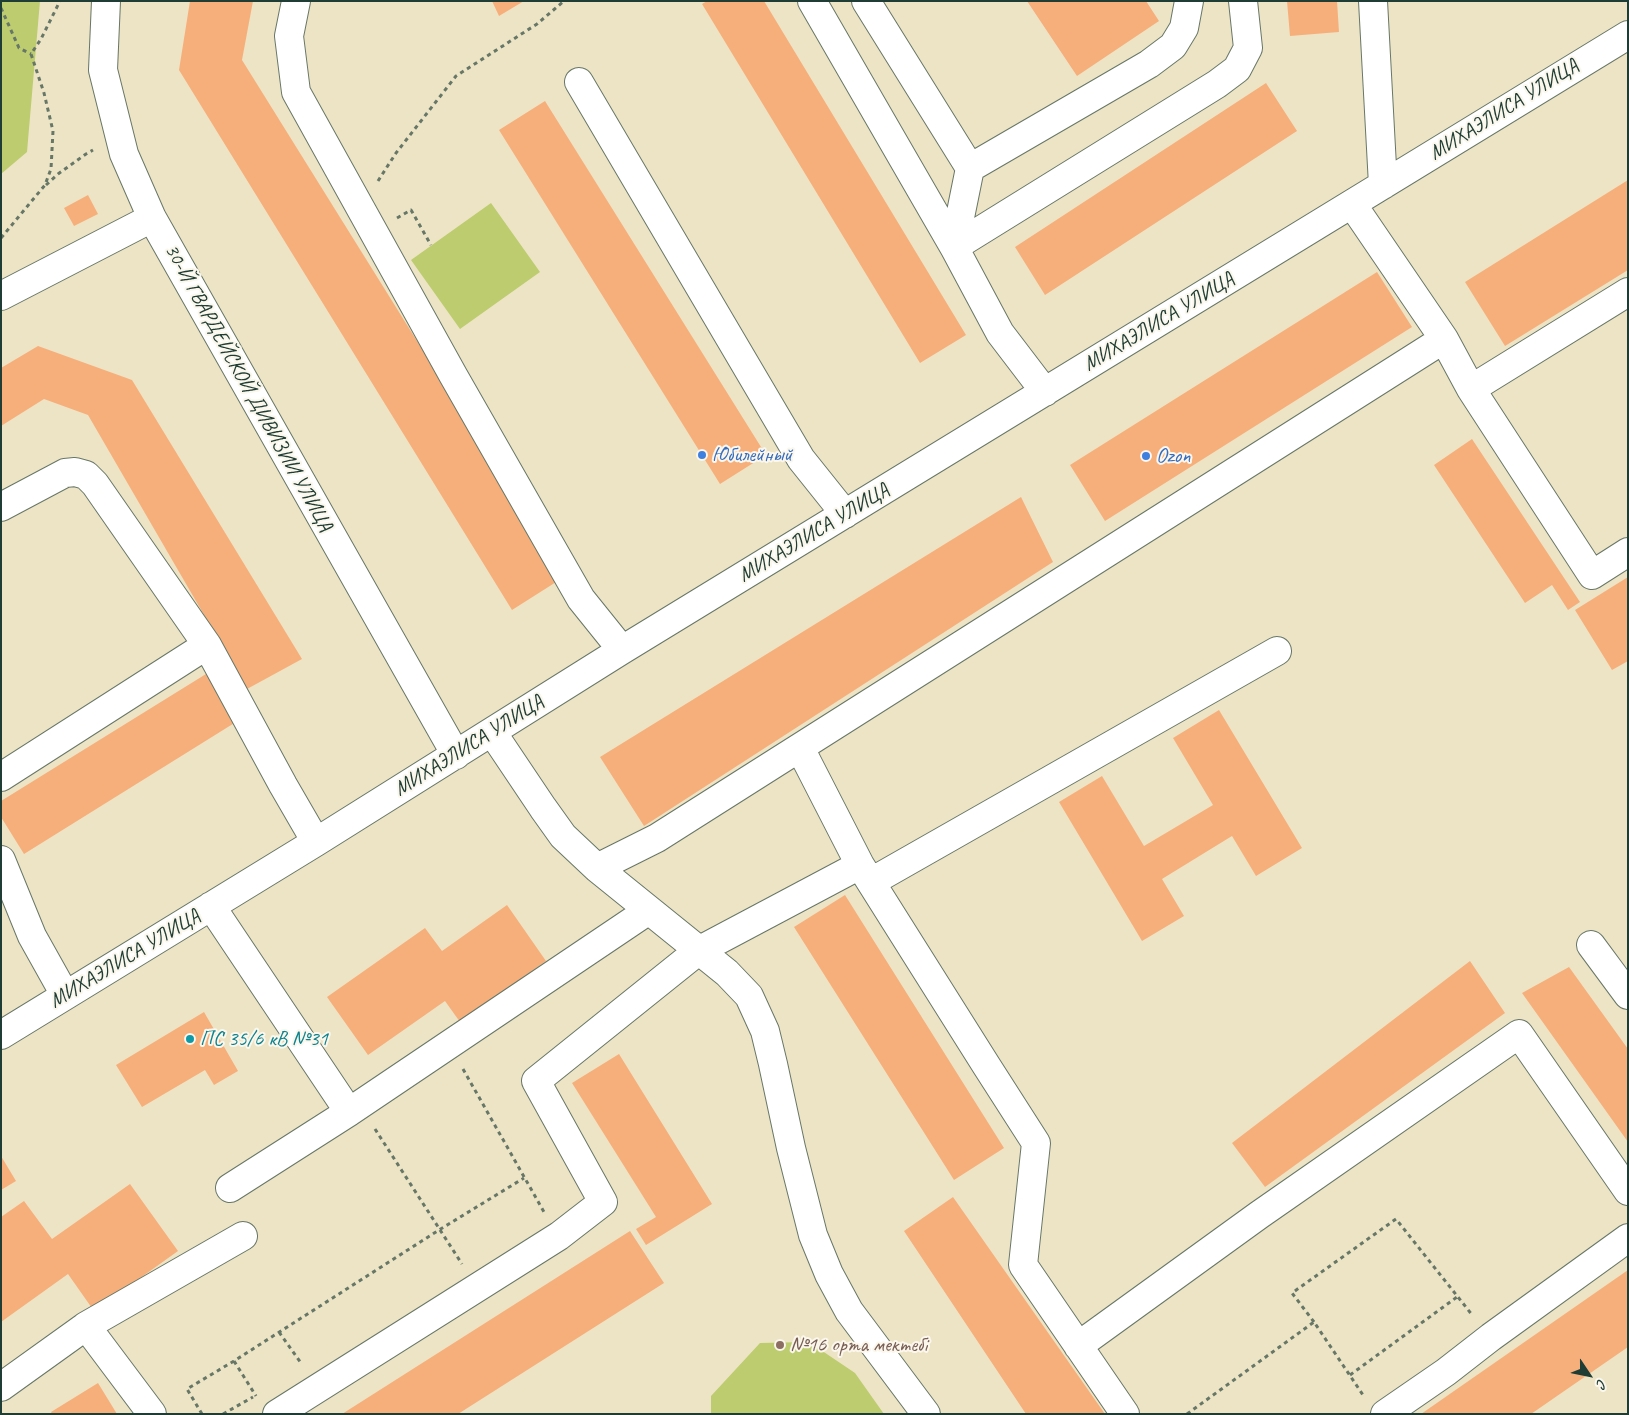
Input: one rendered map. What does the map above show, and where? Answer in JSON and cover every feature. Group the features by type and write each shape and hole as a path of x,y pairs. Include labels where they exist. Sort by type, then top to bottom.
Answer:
{"street":[{"name":"30-Й ГВАРДЕЙСКОЙ ДИВИЗИИ УЛИЦА","path":"106,1 103,70 124,154 152,218 456,755"},
{"path":"296,1 289,36 296,92 453,375 581,599 622,650"},
{"path":"812,1 954,247 1000,333 1045,392"},
{"path":"866,1 970,168 954,247"},
{"path":"970,168 1149,64 1173,46 1184,28 1189,1"},
{"path":"954,247 1217,84 1237,69 1248,48 1244,1"},
{"path":"1373,1 1383,185"},
{"name":"МИХАЭЛИСА УЛИЦА","path":"1,1035 316,842 622,650 1628,35"},
{"path":"579,82 801,459 845,514"},
{"path":"1352,204 1444,339 1471,389 1592,575 1628,552"},
{"path":"1,296 152,218"},
{"path":"1471,389 1628,292"},
{"path":"596,868 658,838 1444,339"},
{"path":"1,507 65,473 75,472 86,475 96,484 207,645 316,842"},
{"path":"1,777 207,645"},
{"path":"268,1408 477,1287 559,1236 603,1202 536,1081 698,951 866,873 1277,651"},
{"path":"492,732 542,808 563,836 596,868 727,973 749,996 765,1031 813,1235 829,1274 849,1311 926,1414"},
{"path":"800,748 866,873 1036,1143 1023,1265 1125,1414"},
{"path":"1,860 32,936 65,995"},
{"path":"211,906 354,1109"},
{"path":"230,1188 354,1109 649,910"},
{"path":"1591,945 1628,995"},
{"path":"1078,1346 1259,1215 1519,1034 1628,1190"},
{"path":"1,1387 86,1326 243,1236"},
{"path":"1375,1406 1446,1372 1491,1337 1628,1238"},
{"path":"86,1326 152,1414"}],"path":[{"path":"31,54 41,39 60,1"},
{"path":"361,208 396,153 456,76 537,24 564,1"},
{"path":"1,8 19,48 31,54 44,93 53,131 51,169 45,185 1,238"},
{"path":"374,232 411,210 432,246"},
{"path":"450,1045 524,1178 559,1236"},
{"path":"354,1109 477,1287"},
{"path":"202,1414 187,1389 280,1332 438,1230 524,1178"},
{"path":"1375,1406 1350,1375 1292,1293 1396,1218 1457,1297 1491,1337"},
{"path":"1350,1375 1457,1297"},
{"path":"1187,1414 1314,1322"},
{"path":"280,1332 301,1364 308,1360"},
{"path":"234,1361 256,1395 268,1408"},
{"path":"223,1414 256,1395"}],"green space":[{"path":"1,1 40,1 27,152 1,174"},
{"path":"491,203 540,272 460,329 411,260"},
{"path":"809,1342 855,1373 884,1414 711,1414 711,1396 760,1343"}],"building":[{"path":"190,1 253,1 242,60 564,577 512,610 179,70"},
{"path":"492,1 524,1 499,16"},
{"path":"707,1 764,1 966,335 920,363 702,4"},
{"path":"1027,1 1146,1 1159,21 1077,76"},
{"path":"1287,1 1337,1 1339,32 1290,36"},
{"path":"1266,83 1297,131 1045,295 1015,247"},
{"path":"545,101 766,455 720,484 499,130"},
{"path":"1628,180 1628,270 1505,346 1465,282"},
{"path":"88,195 98,214 74,226 64,208"},
{"path":"1377,272 1412,327 1105,521 1070,465"},
{"path":"38,346 132,380 302,659 247,689 88,415 44,399 1,426 1,368"},
{"path":"1472,439 1580,602 1568,610 1552,585 1525,603 1434,465"},
{"path":"1021,497 1053,562 644,826 600,757"},
{"path":"1628,577 1628,661 1612,670 1575,610"},
{"path":"206,674 236,722 24,854 1,817 1,801"},
{"path":"1219,710 1302,848 1256,876 1232,836 1162,879 1184,916 1142,941 1059,802 1102,776 1144,846 1213,805 1173,738"},
{"path":"845,895 1004,1148 954,1180 794,927"},
{"path":"507,905 546,961 460,1022 445,1001 368,1055 327,997 425,928 442,951"},
{"path":"1470,961 1505,1013 1265,1187 1232,1143"},
{"path":"1569,967 1628,1049 1628,1142 1522,993"},
{"name":"ПС 35/6 кВ №31","path":"204,1012 238,1071 214,1085 205,1070 142,1107 116,1065"},
{"path":"619,1054 712,1204 646,1245 636,1229 656,1217 572,1083"},
{"path":"1,1156 16,1181 1,1190"},
{"path":"130,1184 178,1251 94,1311 68,1274 1,1322 1,1217 24,1201 52,1239"},
{"path":"953,1197 1105,1414 1026,1414 904,1231"},
{"path":"630,1231 664,1283 458,1414 342,1414"},
{"path":"1628,1270 1628,1347 1531,1414 1421,1414"},
{"path":"98,1383 117,1414 52,1414 51,1412"}],"place":[{"name":"Юбилейный","path":"702,455"},
{"name":"Ozon","path":"1146,456"},
{"name":"ПС 35/6 кВ №31","path":"190,1039"},
{"name":"№16 орта мектебі","path":"780,1345"}]}
